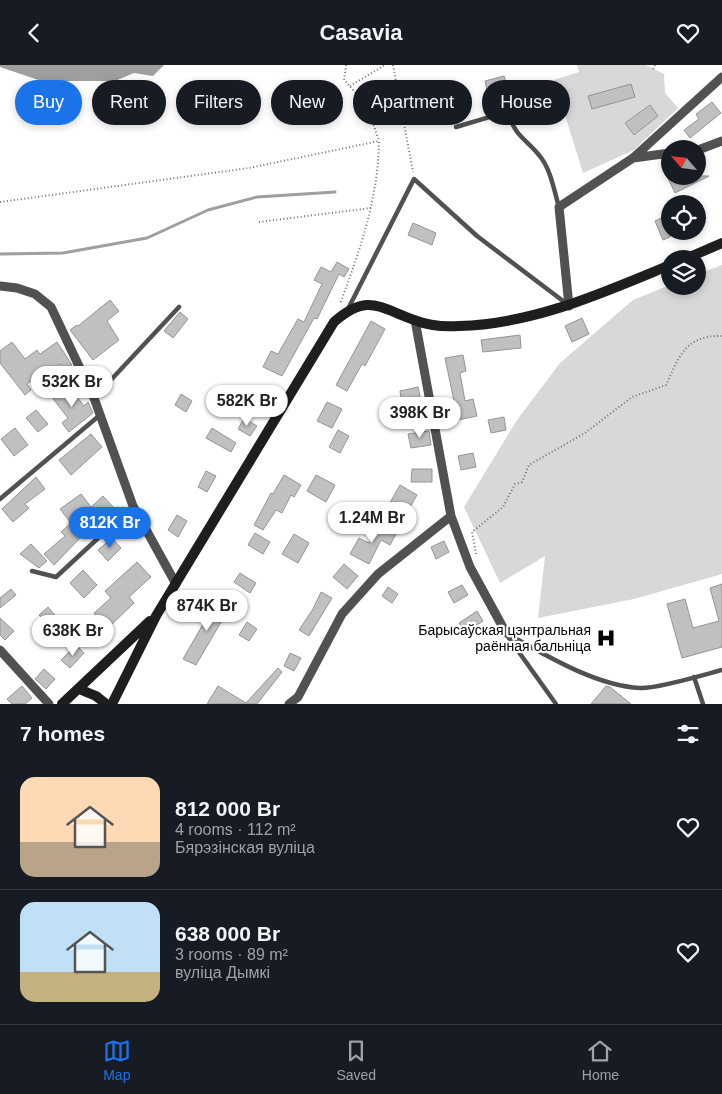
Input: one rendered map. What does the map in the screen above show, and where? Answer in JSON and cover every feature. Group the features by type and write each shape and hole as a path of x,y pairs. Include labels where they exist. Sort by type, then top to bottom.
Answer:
{"main road":[{"path":"706,250 722,243"},
{"path":"112,704 156,615 334,322 348,310 361,305 373,304 415,320 436,325 459,326 524,319 569,306 661,269"},
{"path":"62,704 156,615"},
{"path":"79,689 96,696 106,704"}],"street":[{"path":"569,306 559,207 633,158 722,77"},
{"path":"706,146 722,141"},
{"path":"633,158 661,154"},
{"path":"0,286 17,288 35,294 51,307 94,398 133,506 176,584"},
{"path":"415,320 451,516 470,567 506,633"},
{"path":"289,704 298,697 342,614 378,574 451,516"},
{"path":"0,650 49,704"}],"lane":[{"path":"456,127 482,119"},
{"path":"513,125 515,131 541,157 548,170 559,207"},
{"path":"348,310 414,179 477,236 569,306"},
{"path":"94,398 179,307"},
{"path":"0,499 100,415"},
{"path":"32,571 56,577 133,506"},
{"path":"506,633 564,665 613,682 640,688 722,670"},
{"path":"506,633 556,704"},
{"path":"694,677 703,704"}],"path":[{"path":"334,322 364,239 379,174 379,141 367,105 344,80 346,65"},
{"path":"350,86 385,65"},
{"path":"393,65 414,179"},
{"path":"653,69 655,65"},
{"path":"0,202 250,168 379,141"},
{"path":"259,223 371,208"},
{"path":"470,567 477,556 472,532 503,507 515,484 522,481 529,465 585,433 632,397 666,385 684,349 708,335 722,336"}],"shaded area":[{"path":"0,65 164,65 153,76 134,73 117,80 92,81 38,80 0,67"},
{"path":"577,65 646,65 664,74 665,93 678,108 634,150 583,173 568,125 570,125 570,80 554,80 579,72"},
{"path":"722,265 722,574 634,599 538,618 545,556 500,583 464,507 517,420 560,363 633,300 661,289 661,295 706,295 706,271"}],"building":[{"path":"504,76 505,80 489,80"},
{"path":"631,84 635,97 592,109 588,96"},
{"path":"712,102 721,113 690,138 684,130 699,119 696,114"},
{"path":"650,105 658,116 634,135 625,123"},
{"path":"671,185 691,185 675,193"},
{"path":"661,218 661,235 655,221"},
{"path":"413,223 436,233 432,245 408,235"},
{"path":"337,262 349,269 344,277 339,274 317,319 314,318 282,376 263,367 271,351 278,354 298,319 304,322 322,284 314,280 321,267 331,272"},
{"path":"110,300 119,311 107,321 119,340 93,360 70,330 78,326"},
{"path":"180,312 188,319 173,338 164,331"},
{"path":"582,318 589,334 572,342 565,326"},
{"path":"371,321 385,329 365,366 362,364 347,391 336,385"},
{"path":"520,335 521,348 483,352 481,340"},
{"path":"12,342 25,359 37,350 40,354 57,342 72,365 65,370 61,364 48,373 45,370 27,384 31,390 25,395 0,363 0,351"},
{"path":"463,355 466,371 460,373 465,401 473,399 477,416 458,420 445,358"},
{"path":"67,384 84,406 88,402 93,413 69,432 62,423 68,418 51,396"},
{"path":"243,387 258,396 245,416 230,407"},
{"path":"418,387 421,401 402,405 400,391"},
{"path":"181,394 192,401 186,412 175,405"},
{"path":"327,402 342,409 332,428 317,421"},
{"path":"36,410 48,424 38,432 26,418"},
{"path":"504,417 506,430 491,433 488,420"},
{"path":"244,418 257,426 250,436 238,429"},
{"path":"15,428 28,445 14,456 1,439"},
{"path":"212,428 236,443 231,452 206,438"},
{"path":"338,430 349,436 340,453 329,447"},
{"path":"429,431 431,445 411,448 408,434"},
{"path":"91,434 102,447 71,475 59,460"},
{"path":"473,453 476,467 461,470 458,456"},
{"path":"412,469 432,469 432,482 411,482"},
{"path":"206,471 216,476 207,492 198,487"},
{"path":"284,475 301,485 294,497 291,495 282,513 276,510 263,530 254,525 271,493 273,494"},
{"path":"316,475 335,485 326,502 307,491"},
{"path":"36,477 45,489 25,504 29,508 13,522 2,509"},
{"path":"400,485 417,495 405,516 388,506"},
{"path":"81,494 91,507 103,496 114,508 100,521 98,519 83,532 84,534 54,565 44,554 65,536 61,532 71,523 60,509"},
{"path":"177,515 187,521 178,537 168,530"},
{"path":"380,524 396,534 390,545 381,540 369,564 350,554 359,538 369,543"},
{"path":"255,533 270,542 263,554 248,545"},
{"path":"294,534 309,543 298,563 282,554"},
{"path":"112,538 121,548 108,561 98,550"},
{"path":"444,541 449,552 436,559 431,547"},
{"path":"31,544 47,561 39,568 20,554"},
{"path":"137,562 151,577 129,597 134,603 108,628 94,613 111,598 105,591"},
{"path":"344,564 358,576 347,589 333,577"},
{"path":"83,570 97,585 84,598 70,583"},
{"path":"240,573 256,583 250,593 234,582"},
{"path":"722,584 722,647 682,658 667,604 685,599 693,628 719,621 710,588"},
{"path":"462,585 468,595 454,603 448,592"},
{"path":"388,587 398,594 392,603 382,596"},
{"path":"11,589 16,595 0,608 0,598"},
{"path":"321,592 332,598 309,636 299,630 313,609"},
{"path":"218,598 231,605 196,665 183,659"},
{"path":"48,607 60,621 52,628 39,615"},
{"path":"477,611 483,621 466,633 459,623"},
{"path":"0,618 14,631 5,640 0,635"},
{"path":"247,622 257,629 249,641 239,635"},
{"path":"76,645 84,653 70,668 61,660"},
{"path":"290,653 301,658 294,671 284,666"},
{"path":"278,668 282,672 257,704 207,704 218,686 246,703"},
{"path":"44,669 55,679 46,689 35,679"},
{"path":"22,686 32,698 25,704 12,704 7,699"},
{"path":"606,686 610,687 631,704 591,704"}],"waterway":[{"path":"0,254 63,253 147,238 208,210 257,197 335,192"}],"place":[{"name":"Барысаўская цэнтральная раённая бальніца","path":"606,638"}]}
